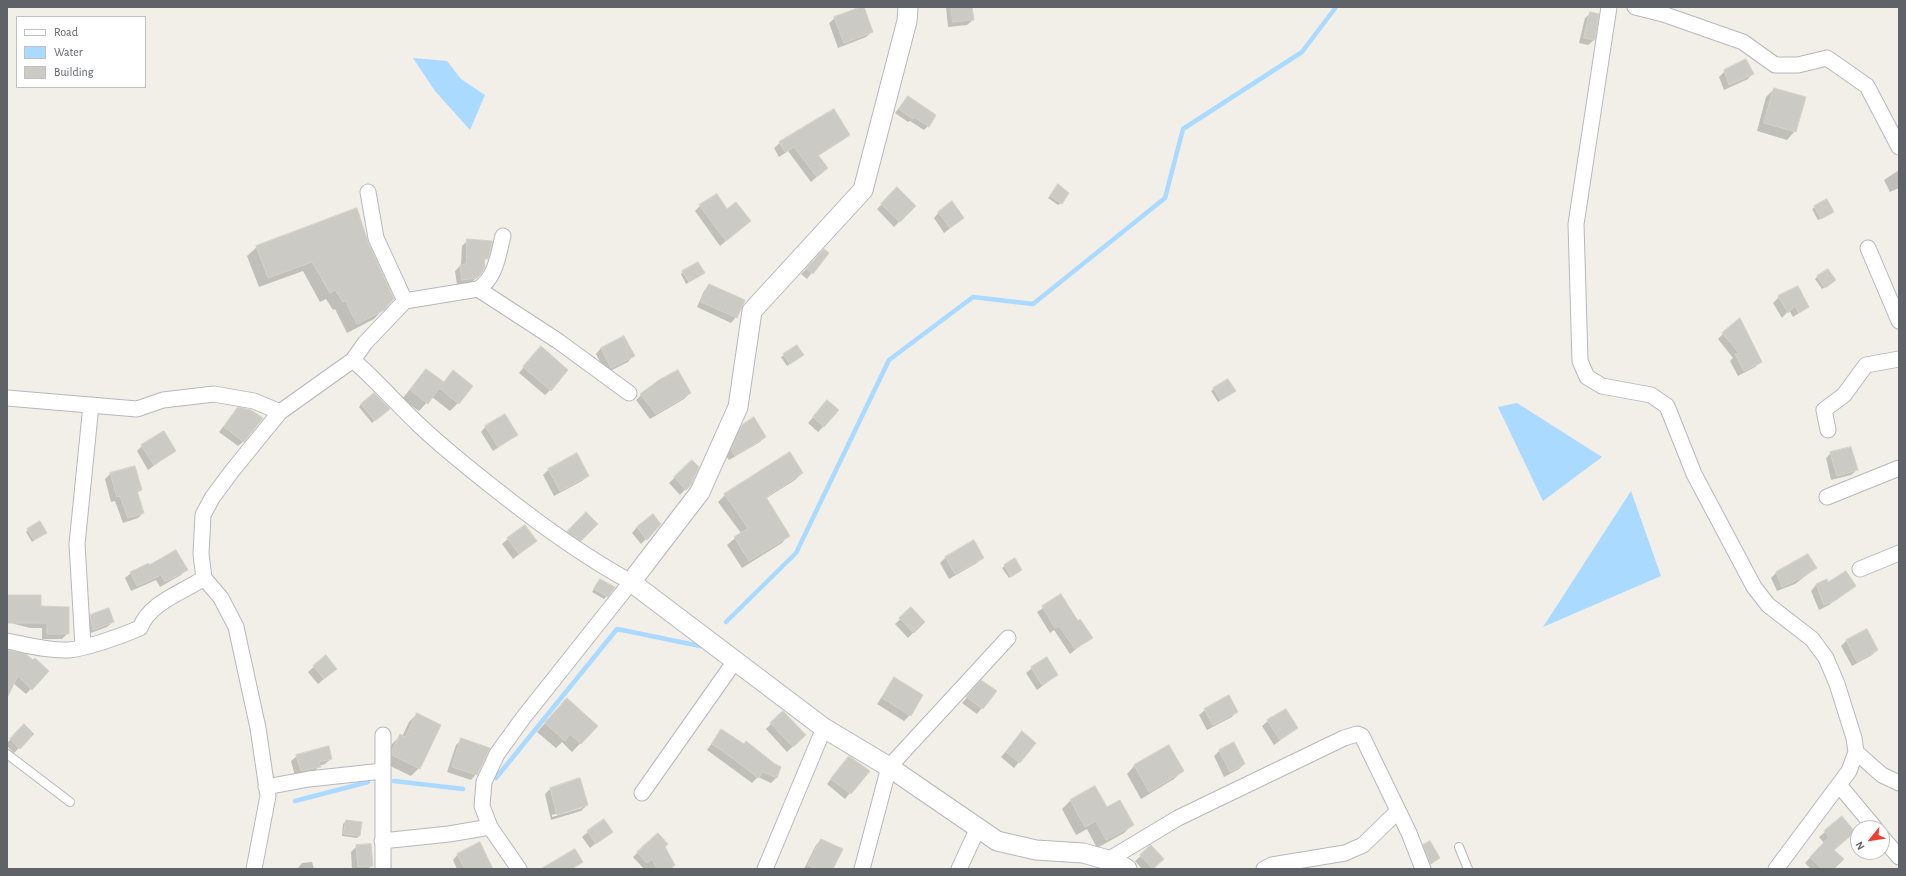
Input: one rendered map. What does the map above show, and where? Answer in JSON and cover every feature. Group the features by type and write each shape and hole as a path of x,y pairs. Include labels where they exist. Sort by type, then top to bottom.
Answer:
{"street":[{"path":"519,869 490,827 482,806 484,782 497,754 523,718 700,492 738,407 752,311 863,190 907,21 908,7"},
{"path":"1609,7 1576,224 1580,361 1583,370 1587,377 1602,386 1651,395 1667,406 1694,474 1754,587 1768,605 1812,639 1826,658 1837,684 1854,738 1856,752 1849,771 1776,869"},
{"path":"1635,7 1663,14 1743,42 1775,65 1798,65 1827,58 1867,86 1899,148"},
{"path":"368,192 376,238 405,301"},
{"path":"254,869 268,796 258,728 236,627 221,598 204,578 201,554 203,515 212,498 232,471 280,412 352,360 365,342 405,301 478,289 487,284 494,269 503,236"},
{"path":"1868,248 1899,321"},
{"path":"478,289 558,341 629,392"},
{"path":"1828,430 1824,410 1844,395 1866,365 1899,359"},
{"path":"352,360 375,380 418,424 467,467 553,535 595,563 631,582 824,728 889,767 997,841 1036,850 1083,853 1115,862 1127,869"},
{"path":"7,398 137,409 163,400 214,394 254,401 280,412"},
{"path":"83,646 76,544 91,405"},
{"path":"1827,497 1899,468"},
{"path":"1860,569 1899,553"},
{"path":"7,642 42,648 69,650 120,637 140,628 144,617 160,603 204,578"},
{"path":"862,869 889,767 1008,638"},
{"path":"642,793 735,661"},
{"path":"765,869 824,728"},
{"path":"1108,860 1178,818 1344,738 1357,734 1362,736 1368,747 1409,833 1423,869"},
{"path":"383,735 383,869"},
{"path":"1856,752 1882,775 1899,783"},
{"path":"266,787 310,779 383,770"},
{"path":"1839,785 1868,820"},
{"path":"1264,869 1272,865 1345,853 1362,845 1398,811"},
{"path":"382,841 449,834 490,827"},
{"path":"959,869 978,828"},
{"path":"1890,846 1899,857"}],"lane":[{"path":"7,754 70,802"},
{"path":"1460,848 1468,869"}],"water":[{"path":"413,58 447,61 461,79 485,95 470,130 435,91"},
{"path":"1517,403 1602,457 1543,501 1498,407"},
{"path":"1631,491 1661,576 1543,627"}],"building":[{"path":"864,7 873,32 844,43 834,17"},
{"path":"951,7 972,7 974,20 953,22"},
{"path":"1590,12 1599,14 1595,40 1584,38"},
{"path":"1746,59 1754,74 1729,85 1724,70"},
{"path":"1774,88 1806,97 1796,132 1764,123"},
{"path":"908,96 936,115 929,127 914,117 913,119 899,109"},
{"path":"834,109 850,135 818,155 828,168 817,177 794,147 785,152 779,142"},
{"path":"1058,184 1069,193 1062,204 1050,196"},
{"path":"897,187 916,206 900,222 881,204"},
{"path":"717,194 727,209 736,202 751,221 726,241 699,205"},
{"path":"1827,199 1834,212 1821,219 1814,206"},
{"path":"952,201 964,218 950,228 938,212"},
{"path":"357,208 368,242 394,299 384,310 357,324 345,300 343,302 335,290 330,293 312,262 268,278 256,246"},
{"path":"467,239 492,241 492,244 488,259 484,258 485,267 481,274 477,278 462,280 460,265 466,264"},
{"path":"824,249 829,253 813,274 806,269"},
{"path":"698,262 705,273 689,282 682,271"},
{"path":"1828,269 1836,280 1825,288 1817,276"},
{"path":"709,284 745,300 737,318 701,302"},
{"path":"1798,286 1809,307 1799,313 1795,306 1788,313 1778,296"},
{"path":"1740,318 1762,362 1744,371 1735,354 1739,353 1722,333"},
{"path":"624,336 635,356 611,368 601,348"},
{"path":"797,345 804,355 790,364 783,354"},
{"path":"541,346 568,370 551,391 523,367"},
{"path":"426,369 444,382 453,370 473,386 459,404 439,388 428,404 410,390"},
{"path":"678,370 691,393 656,414 640,394 659,380"},
{"path":"1228,379 1236,391 1221,400 1213,388"},
{"path":"374,393 390,409 375,421 361,404"},
{"path":"827,400 839,410 824,427 813,417"},
{"path":"238,407 251,410 263,418 244,442 224,427"},
{"path":"505,414 518,435 498,447 485,426"},
{"path":"754,417 766,437 735,456 731,450 742,425"},
{"path":"164,431 176,451 154,465 141,445"},
{"path":"1851,447 1858,470 1837,476 1830,452"},
{"path":"790,452 803,473 766,497 790,536 749,561 734,537 748,528 724,494"},
{"path":"577,453 589,476 560,491 548,469"},
{"path":"692,460 699,467 691,485 686,490 674,477"},
{"path":"135,466 142,490 137,491 144,513 128,518 120,496 117,497 110,473"},
{"path":"586,512 598,524 581,541 567,532"},
{"path":"653,514 661,524 647,540 637,527"},
{"path":"40,521 47,533 34,540 27,529"},
{"path":"525,525 537,541 519,554 507,538"},
{"path":"974,540 984,558 955,574 945,557"},
{"path":"176,550 188,570 165,582 161,575 137,586 130,572 149,563 149,565"},
{"path":"1808,554 1817,568 1782,587 1776,572"},
{"path":"1015,558 1022,570 1011,577 1004,565"},
{"path":"1846,571 1856,586 1836,600 1824,605 1816,584 1827,579 1828,582"},
{"path":"600,579 615,587 608,597 594,589"},
{"path":"1061,594 1078,621 1080,619 1093,638 1075,649 1059,626 1055,628 1042,606"},
{"path":"7,595 41,595 41,606 69,607 69,634 47,634 47,623 7,623"},
{"path":"911,607 925,622 914,633 899,618"},
{"path":"109,608 114,622 93,630 90,615"},
{"path":"1867,629 1878,650 1857,662 1846,640"},
{"path":"7,650 26,654 33,660 35,658 49,671 32,690 18,676 7,698"},
{"path":"326,655 337,669 324,679 313,666"},
{"path":"1047,657 1058,675 1042,685 1031,667"},
{"path":"894,677 923,695 911,716 882,698"},
{"path":"981,680 997,691 983,709 966,697"},
{"path":"1229,695 1238,712 1213,725 1204,709"},
{"path":"567,698 598,726 581,744 570,734 565,741 545,723"},
{"path":"1286,709 1298,728 1280,740 1267,720"},
{"path":"783,711 806,735 793,747 770,723"},
{"path":"417,713 441,725 420,769 392,755 392,750 400,734 405,737"},
{"path":"24,724 34,734 20,749 10,739"},
{"path":"721,729 744,744 746,741 781,767 777,778 763,772 758,778 712,744"},
{"path":"1022,731 1036,743 1020,763 1006,752"},
{"path":"461,738 490,748 477,775 452,767"},
{"path":"1234,742 1245,764 1230,772 1219,750"},
{"path":"1169,745 1184,771 1149,792 1134,765"},
{"path":"329,746 332,759 319,762 321,767 301,771 296,755"},
{"path":"849,756 870,771 851,794 831,779"},
{"path":"580,778 588,805 557,815 550,788"},
{"path":"1095,786 1107,807 1120,800 1134,825 1106,840 1096,821 1085,827 1070,800"},
{"path":"1842,816 1850,826 1850,836 1834,850 1844,859 1834,869 1822,869 1810,857 1829,837 1824,831"},
{"path":"604,819 613,832 596,844 587,831"},
{"path":"346,820 362,822 360,836 344,834"},
{"path":"658,833 668,844 665,847 675,865 669,869 657,869 652,859 647,863 637,852"},
{"path":"821,839 843,849 833,869 817,869 808,865"},
{"path":"1430,841 1440,858 1431,864 1423,845"},
{"path":"480,842 493,869 465,869 457,854"},
{"path":"371,844 373,866 358,867 356,845"},
{"path":"1151,845 1164,859 1153,869 1140,855"},
{"path":"575,849 583,862 572,869 541,869"}],"waterway":[{"path":"726,622 796,553 889,360 973,297 1033,304 1165,198 1183,129 1302,52 1336,7"},
{"path":"496,778 617,629 700,646"},
{"path":"394,781 463,789"},
{"path":"295,801 368,782"}]}
